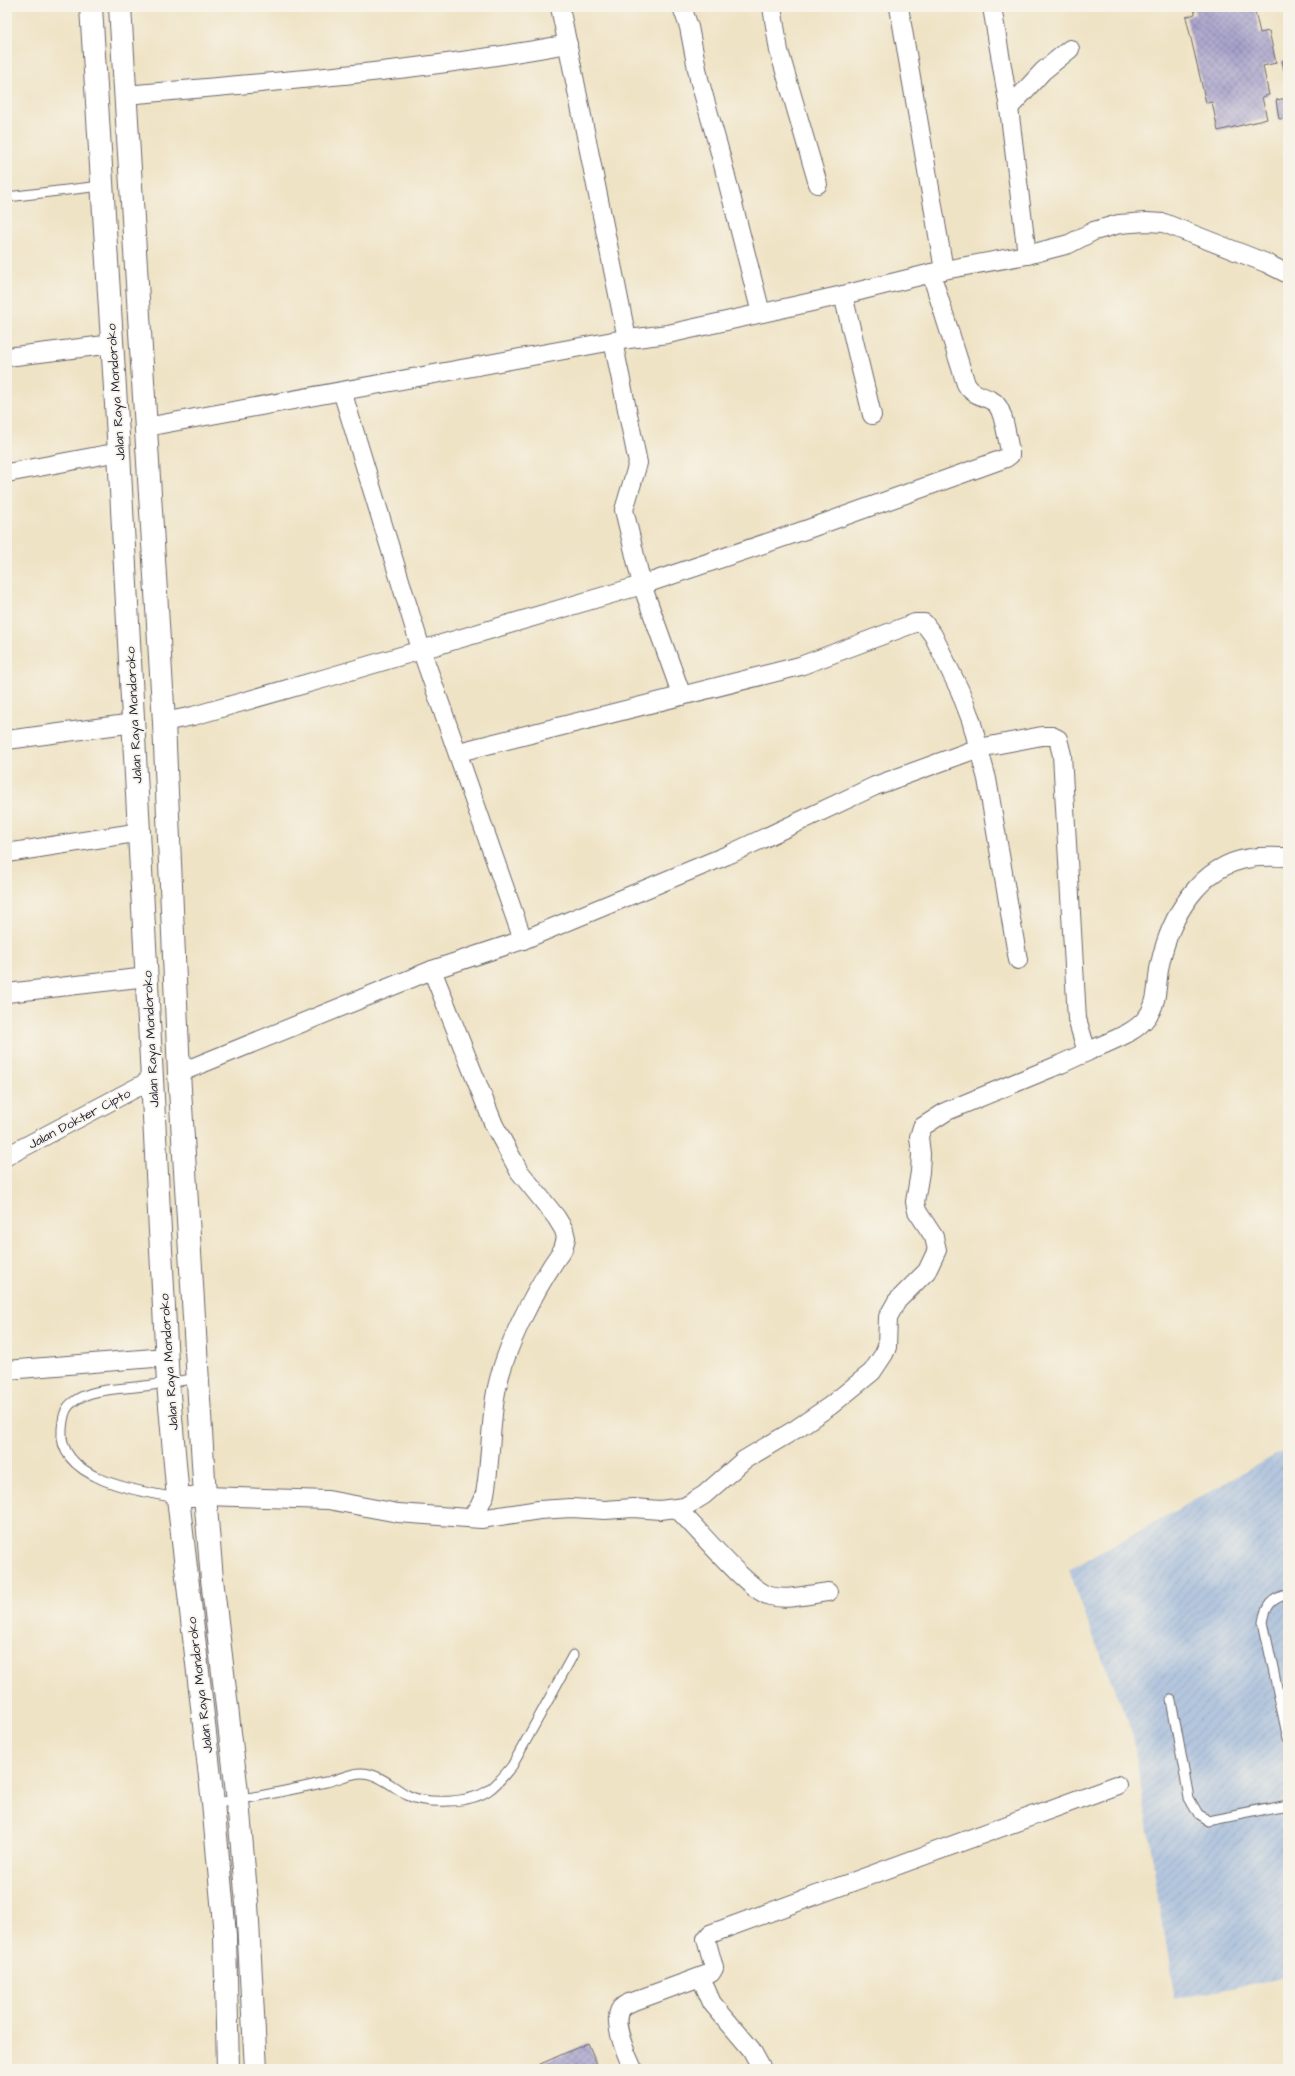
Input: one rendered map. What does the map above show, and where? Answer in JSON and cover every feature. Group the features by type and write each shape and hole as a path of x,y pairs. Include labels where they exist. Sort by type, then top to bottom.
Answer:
{"highway":[{"name":"Jalan Raya Mondoroko","path":"91,7 101,186 113,344 140,832 151,1080 166,1357 178,1498 213,1803 225,1935 228,2069"},
{"name":"Jalan Raya Mondoroko","path":"120,7 164,722 179,1073 198,1377 212,1579 238,1800 247,1904 256,2069"},
{"path":"122,523 151,520"}],"street":[{"path":"560,7 568,44 620,340 638,463 624,510 642,585 682,696"},
{"path":"682,7 688,27 699,79 720,149 761,313"},
{"path":"772,7 779,51 818,184"},
{"path":"164,722 193,716 319,680 642,585 844,516 1010,455 1001,411 998,406 974,393 966,384 938,272 899,7"},
{"path":"992,7 1009,108 1027,255"},
{"path":"125,96 338,76 504,56 568,44"},
{"path":"1009,108 1043,71 1070,49"},
{"path":"146,427 620,340 668,334 938,272 1027,255 1069,244 1094,231 1119,224 1146,222 1164,223 1266,263 1288,274"},
{"path":"843,295 872,416"},
{"path":"7,357 113,344"},
{"path":"342,391 421,649 459,752 523,940"},
{"path":"7,472 119,452"},
{"path":"459,752 800,666 915,623 924,623 929,628 960,691 971,720 987,779 1018,960"},
{"path":"7,740 134,723"},
{"path":"179,1073 432,970 523,940 730,854 874,786 979,751 1042,736 1052,736 1058,739 1064,766 1077,1019 1087,1052"},
{"path":"7,853 140,832"},
{"path":"178,1498 206,1496 328,1500 398,1514 470,1518 488,1518 572,1508 605,1510 633,1508 668,1509 684,1507 697,1500 744,1460 796,1429 830,1406 861,1382 879,1363 887,1347 888,1317 897,1301 927,1271 936,1254 934,1238 917,1211 915,1202 920,1172 921,1154 919,1137 922,1127 948,1111 1061,1064 1132,1029 1147,1017 1155,1004 1161,960 1172,924 1185,901 1203,882 1223,867 1251,858 1288,857"},
{"path":"432,970 494,1125 519,1171 556,1217 564,1230 566,1238 563,1249 528,1308 506,1358 496,1392 485,1494 480,1507 470,1518"},
{"path":"7,993 147,976"},
{"name":"Jalan Dokter Cipto","path":"7,1156 151,1080"},
{"path":"7,1370 166,1357"},
{"path":"668,1509 731,1566 768,1595 795,1597 828,1592"},
{"path":"633,2069 626,2053 617,2020 621,2009 629,2003 701,1978 711,1973 714,1968 706,1939 710,1934 1117,1785"},
{"path":"701,1978 712,2003 751,2049 762,2069"}],"lane":[{"path":"7,197 101,186"},
{"path":"178,1498 149,1494 120,1486 97,1477 78,1466 64,1450 62,1432 63,1415 73,1402 90,1394 168,1383 198,1377"},
{"path":"1288,1594 1278,1597 1266,1607 1263,1622 1288,1739"},
{"path":"213,1803 238,1800 342,1779 360,1773 369,1774 408,1796 428,1800 446,1802 466,1799 488,1791 512,1766 573,1655"},
{"path":"1171,1700 1189,1798 1198,1814 1209,1821 1288,1805"}],"shaded area":[{"path":"1288,1448 1288,1977 1175,1999 1132,1731 1096,1644 1069,1570"}],"building":[{"path":"1194,7 1254,7 1260,33 1269,31 1276,63 1263,66 1269,95 1262,97 1267,119 1218,131 1212,102 1206,103 1186,17 1195,14"},
{"path":"1288,60 1288,84 1287,84 1282,61"},
{"path":"1288,98 1288,118 1279,119 1276,100"},
{"path":"588,2043 599,2069 529,2069"}]}
